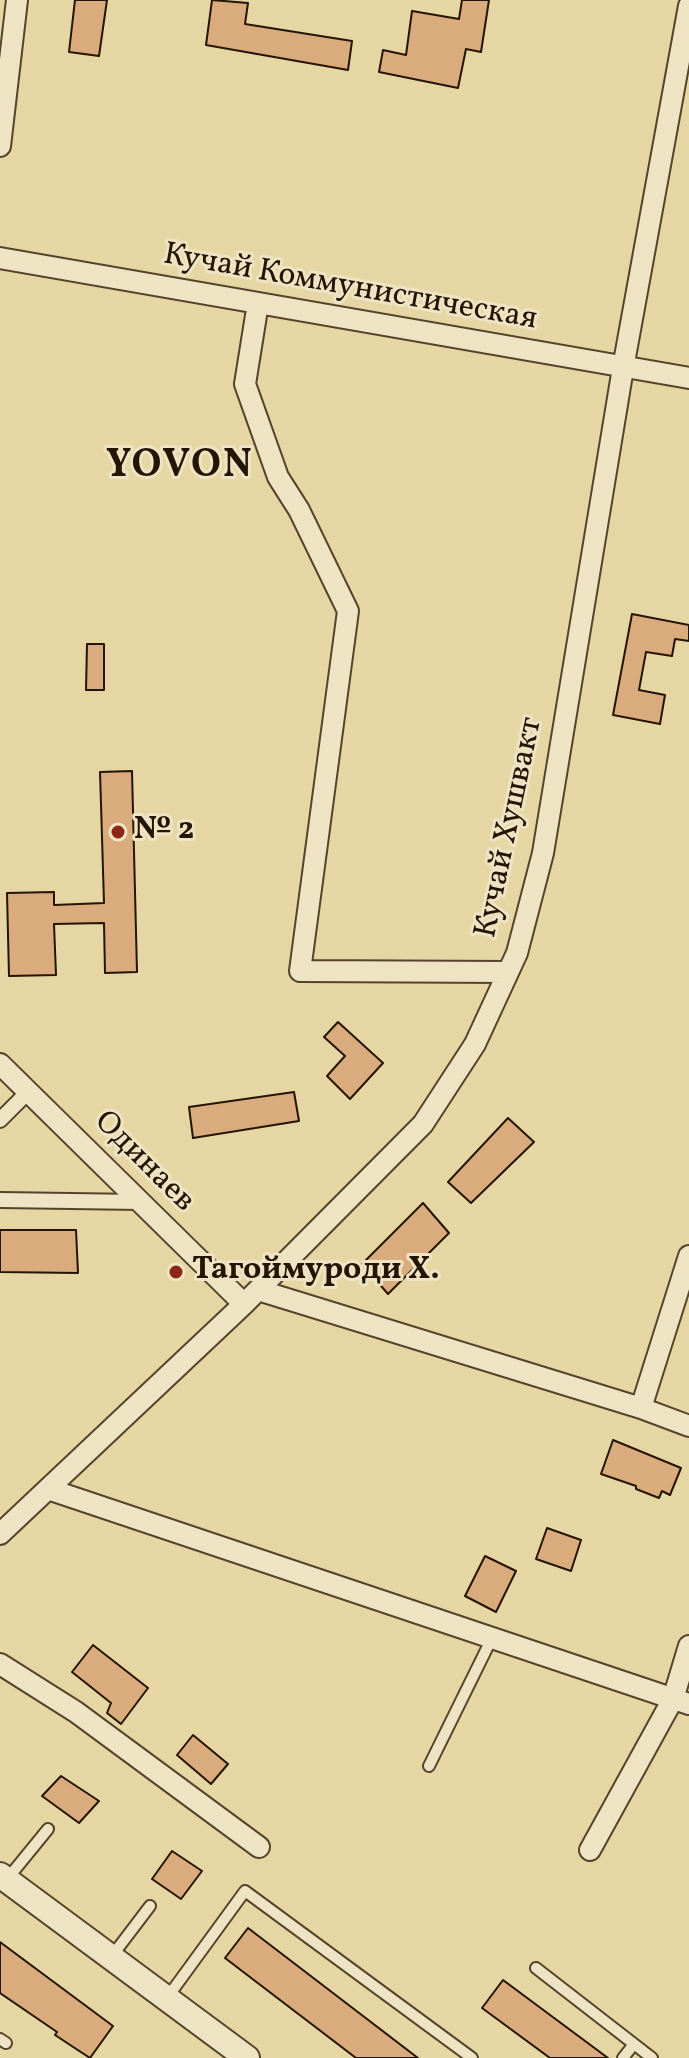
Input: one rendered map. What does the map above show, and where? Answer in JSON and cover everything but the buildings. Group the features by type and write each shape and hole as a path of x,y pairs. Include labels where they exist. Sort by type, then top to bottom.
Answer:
{"street":[{"path":"0,146 17,0"},
{"name":"Кучай Хушвакт","path":"0,1534 251,1297 423,1124 475,1044 517,953 543,853 623,368 689,6"},
{"name":"Кучай Коммунистическая","path":"0,258 689,378"},
{"path":"258,303 245,384 278,477 299,510 348,611 300,971 508,972"},
{"name":"Одинаев","path":"0,1064 141,1202 251,1297"},
{"path":"0,1120 28,1092"},
{"path":"0,1200 141,1202"},
{"path":"641,1408 689,1256"},
{"path":"251,1297 641,1408 689,1426"},
{"path":"48,1489 681,1702"},
{"path":"590,1850 681,1702 689,1646"},
{"path":"0,1664 76,1712 259,1847"},
{"path":"3,1878 247,2058"}],"lane":[{"path":"429,1766 492,1638"},
{"path":"3,1878 48,1829"},
{"path":"167,1998 245,1891 472,2058"},
{"path":"111,1958 150,1906"},
{"path":"536,1968 652,2058"},
{"path":"623,2058 634,2044"}],"place":[{"name":"№ 2","path":"118,832"},
{"name":"Тагоймуроди Х.","path":"176,1272"}],"district":[{"name":"YOVON","path":"180,469"}]}
